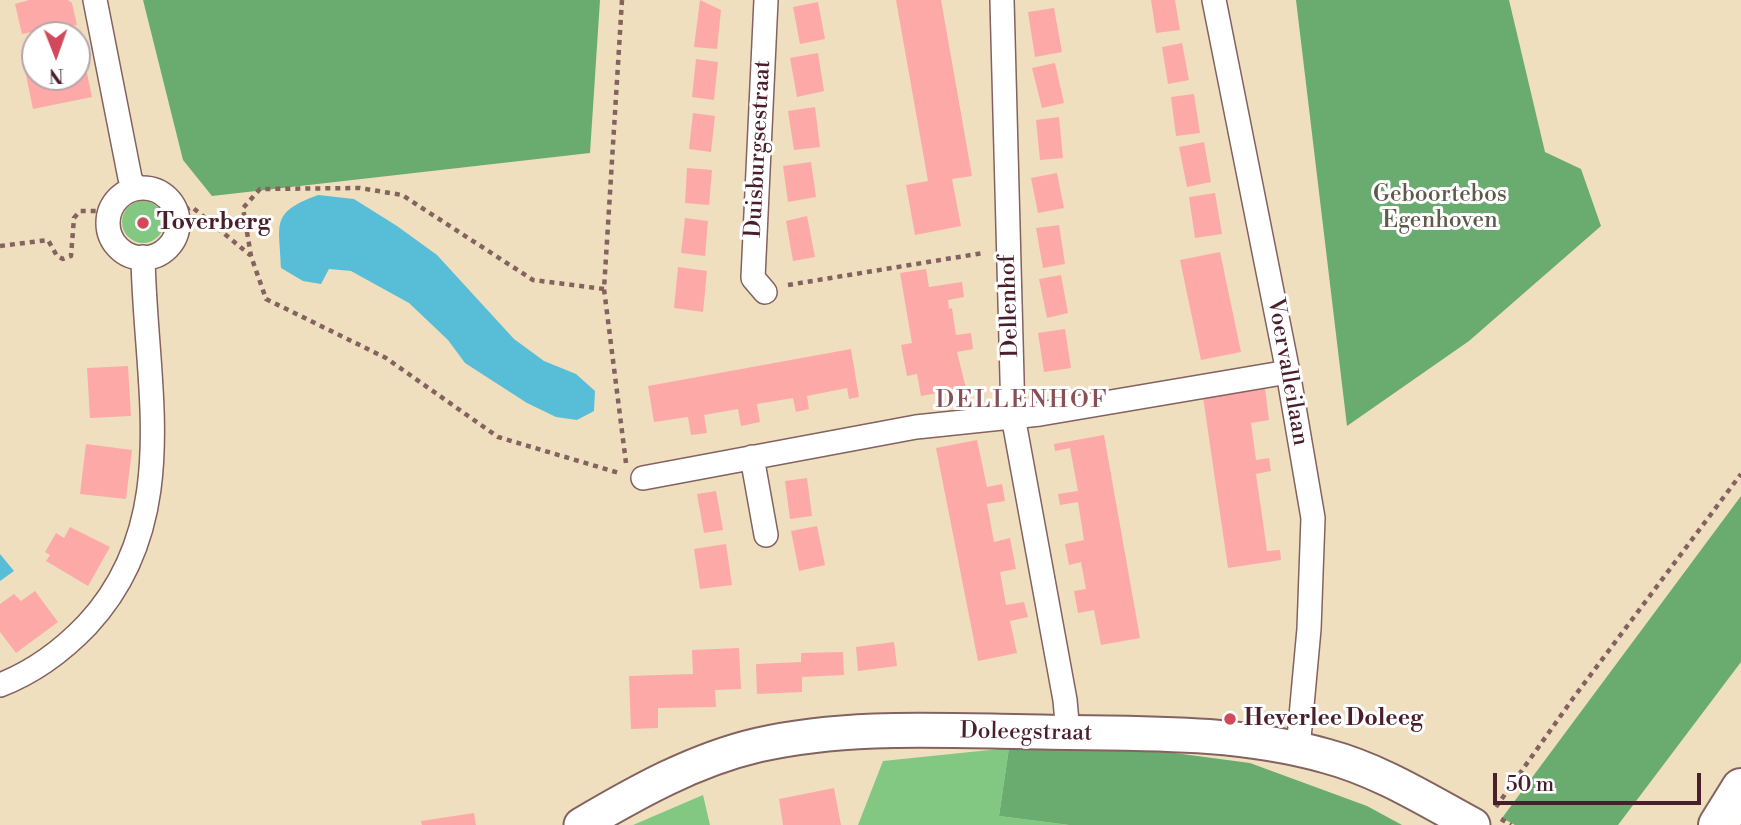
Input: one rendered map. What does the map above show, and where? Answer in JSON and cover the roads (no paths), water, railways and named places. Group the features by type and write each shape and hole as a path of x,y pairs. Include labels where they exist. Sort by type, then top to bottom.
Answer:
{"highway":[{"path":"1718,825 1741,788"}],"street":[{"path":"95,0 130,178 135,189"},
{"name":"Duisburgsestraat","path":"765,292 752,278 766,0"},
{"name":"Dellenhof","path":"1002,0 1013,416 1065,700 1068,733"},
{"name":"Voervalleilaan","path":"1214,0 1288,372 1313,517 1309,629 1298,749"},
{"path":"135,189 157,191 167,198 176,214 178,228 168,248 159,254 143,257 124,253 116,244 108,222 110,211 116,200 135,189"},
{"path":"0,685 23,676 66,646 116,589 134,552 145,518 152,477 143,257"},
{"path":"643,478 949,422 1013,416 1288,372"},
{"path":"752,457 766,535"},
{"name":"Doleegstraat","path":"580,825 650,785 719,756 781,740 858,731 1186,735 1298,749 1372,772 1482,819"}],"water":[{"path":"318,195 354,199 437,255 514,339 544,361 576,374 595,391 594,411 577,420 556,417 527,403 465,363 448,340 409,303 351,271 329,269 321,284 303,281 281,268 279,230 284,214"},
{"path":"0,554 14,571 0,581"}],"place":[{"name":"Toverberg","path":"143,223"},
{"name":"Heverlee Doleeg","path":"1230,719"}],"district":[{"name":"DELLENHOF","path":"1022,401"}],"park label":[{"name":"Geboortebos Egenhoven","path":"1440,208"}]}
